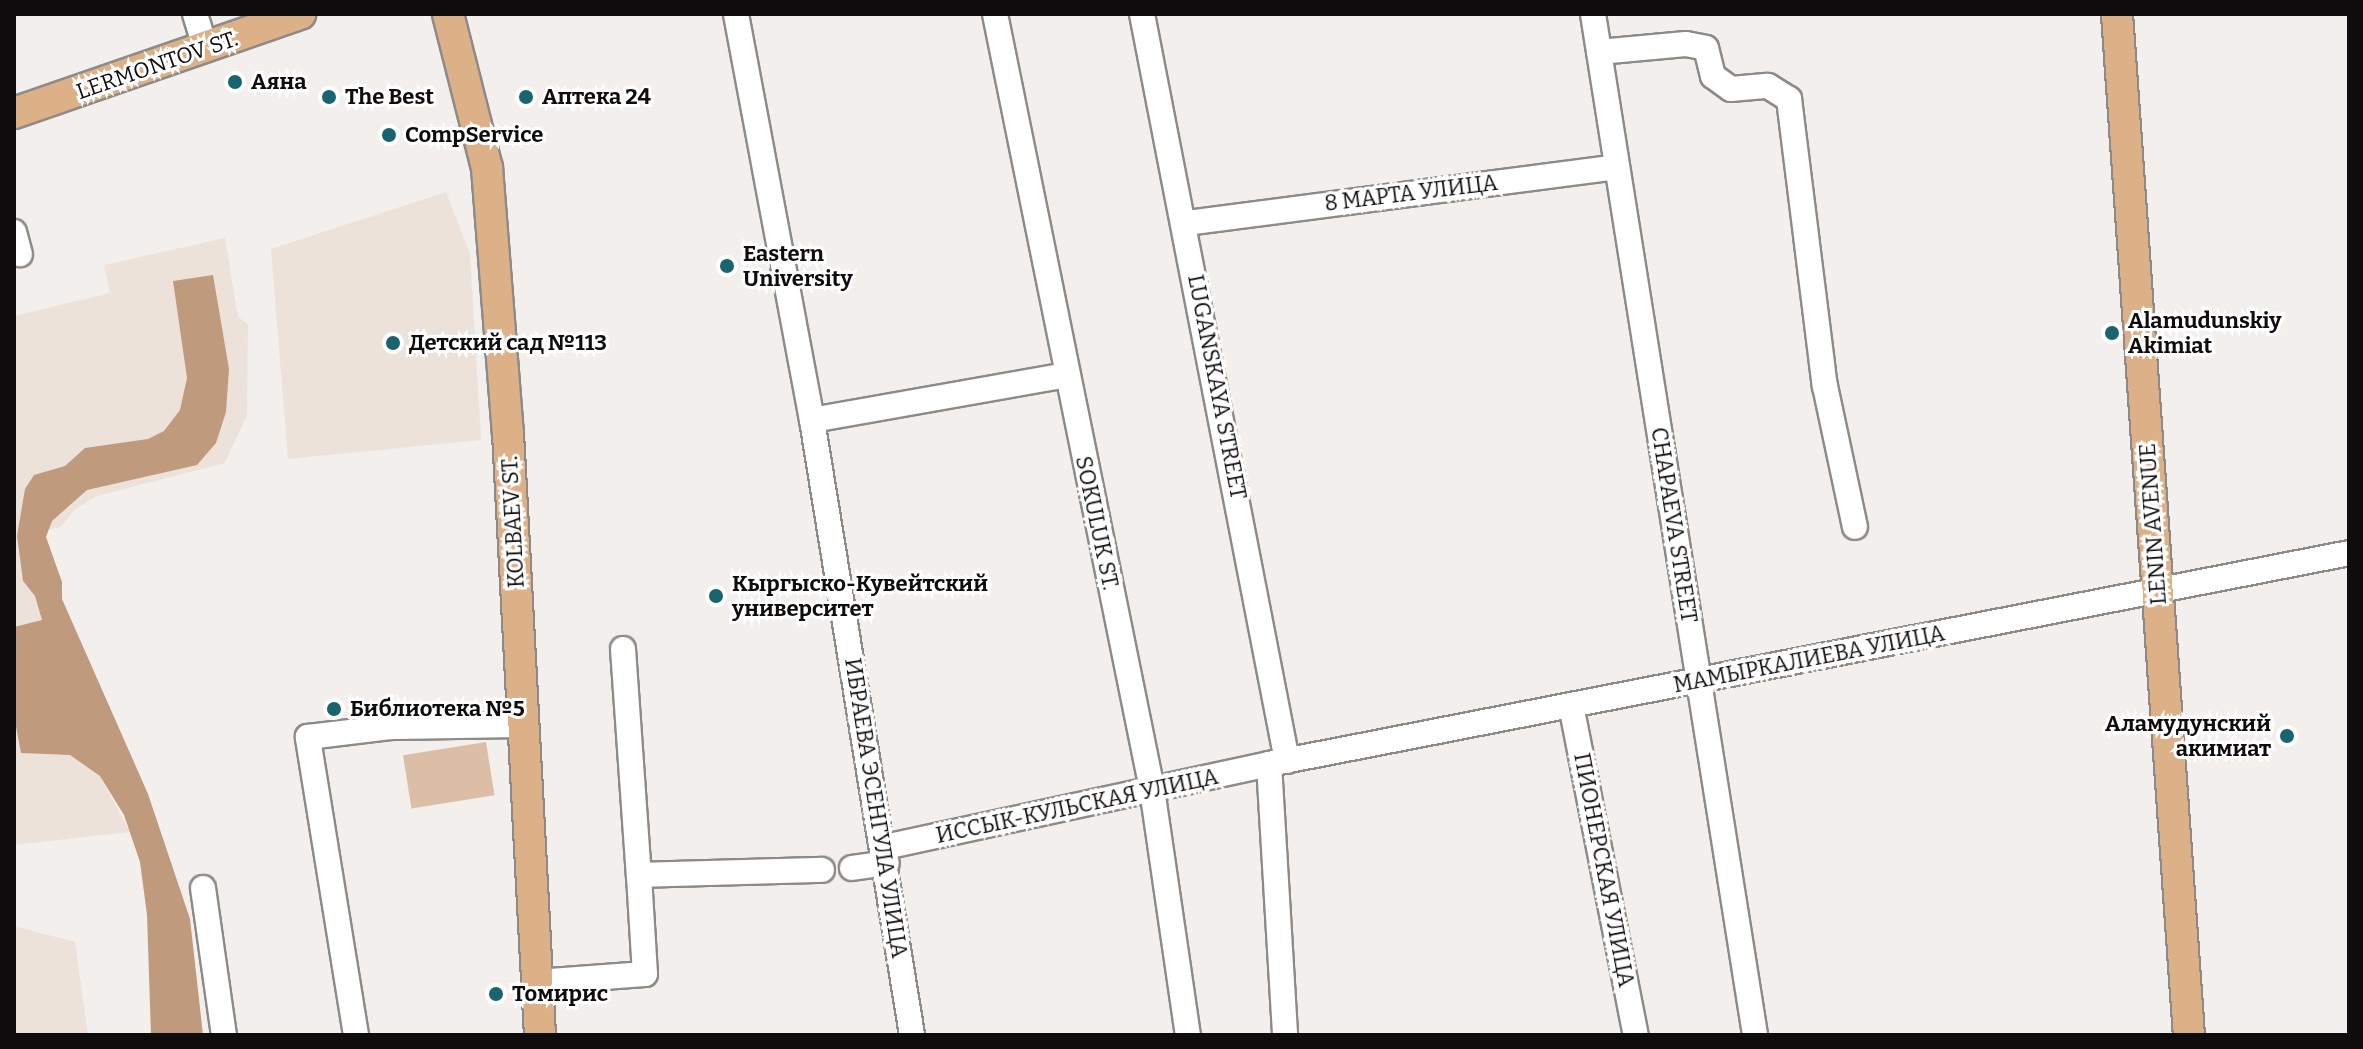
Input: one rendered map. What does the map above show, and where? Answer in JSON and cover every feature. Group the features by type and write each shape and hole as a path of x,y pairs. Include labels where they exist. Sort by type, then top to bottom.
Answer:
{"main road":[{"name":"LERMONTOV ST.","path":"14,113 300,14"},
{"name":"KOLBAEV ST.","path":"448,14 487,168 540,1035"},
{"name":"LENIN AVENUE","path":"2117,14 2189,1035"}],"street":[{"path":"195,14 206,49"},
{"name":"ИБРАЕВА ЭСЕНГУЛА УЛИЦА","path":"736,14 812,420 886,855 912,1035"},
{"name":"SOKULUK ST.","path":"995,14 1152,789 1188,1035"},
{"name":"LUGANSKAYA STREET","path":"1142,14 1196,221 1278,763 1285,1035"},
{"name":"CHAPAEVA STREET","path":"1593,14 1755,1035"},
{"path":"1599,52 1686,44 1706,48 1713,76 1731,89 1768,86 1789,99 1825,386 1855,527"},
{"name":"8 МАРТА УЛИЦА","path":"1196,221 1616,167"},
{"path":"812,420 1067,375"},
{"name":"МАМЫРКАЛИЕВА УЛИЦА","path":"1278,763 2349,553"},
{"path":"537,982 645,974 623,649"},
{"name":"ПИОНЕРСКАЯ УЛИЦА","path":"1571,705 1636,1035"},
{"path":"356,1035 308,737 392,727 523,725"},
{"name":"ИССЫК-КУЛЬСКАЯ УЛИЦА","path":"852,868 886,855 1152,789 1278,763"},
{"path":"639,875 822,870"},
{"path":"203,888 224,1035"}],"shaded area":[{"path":"446,192 470,254 481,440 288,459 271,249"},
{"path":"225,238 238,317 248,324 247,415 225,463 97,496 74,510 61,527 17,536 23,581 35,596 43,621 14,627 14,316 110,293 104,265"},
{"path":"213,275 229,369 226,412 216,443 197,465 87,490 52,521 46,537 62,582 62,599 148,794 190,919 203,1035 151,1035 147,915 140,862 124,815 100,776 70,755 21,753 14,716 14,627 42,620 35,596 23,581 17,536 25,489 34,475 65,466 85,448 148,439 164,431 180,410 187,378 173,281"},
{"path":"14,716 21,753 70,755 100,776 130,832 14,845"},
{"path":"486,742 494,795 411,808 403,755"},
{"path":"14,926 75,942 88,1035 14,1035"}],"place":[{"name":"Аяна","path":"235,82"},
{"name":"The Best","path":"329,97"},
{"name":"Аптека 24","path":"526,97"},
{"name":"CompService","path":"389,135"},
{"name":"Eastern University","path":"727,266"},
{"name":"Alamudunskiy Akimiat","path":"2112,333"},
{"name":"Детский сад №113","path":"393,343"},
{"name":"Кыргыско-Кувейтский университет","path":"716,596"},
{"name":"Библиотека №5","path":"334,709"},
{"name":"Аламудунский акимиат","path":"2287,736"},
{"name":"Томирис","path":"496,994"}]}
